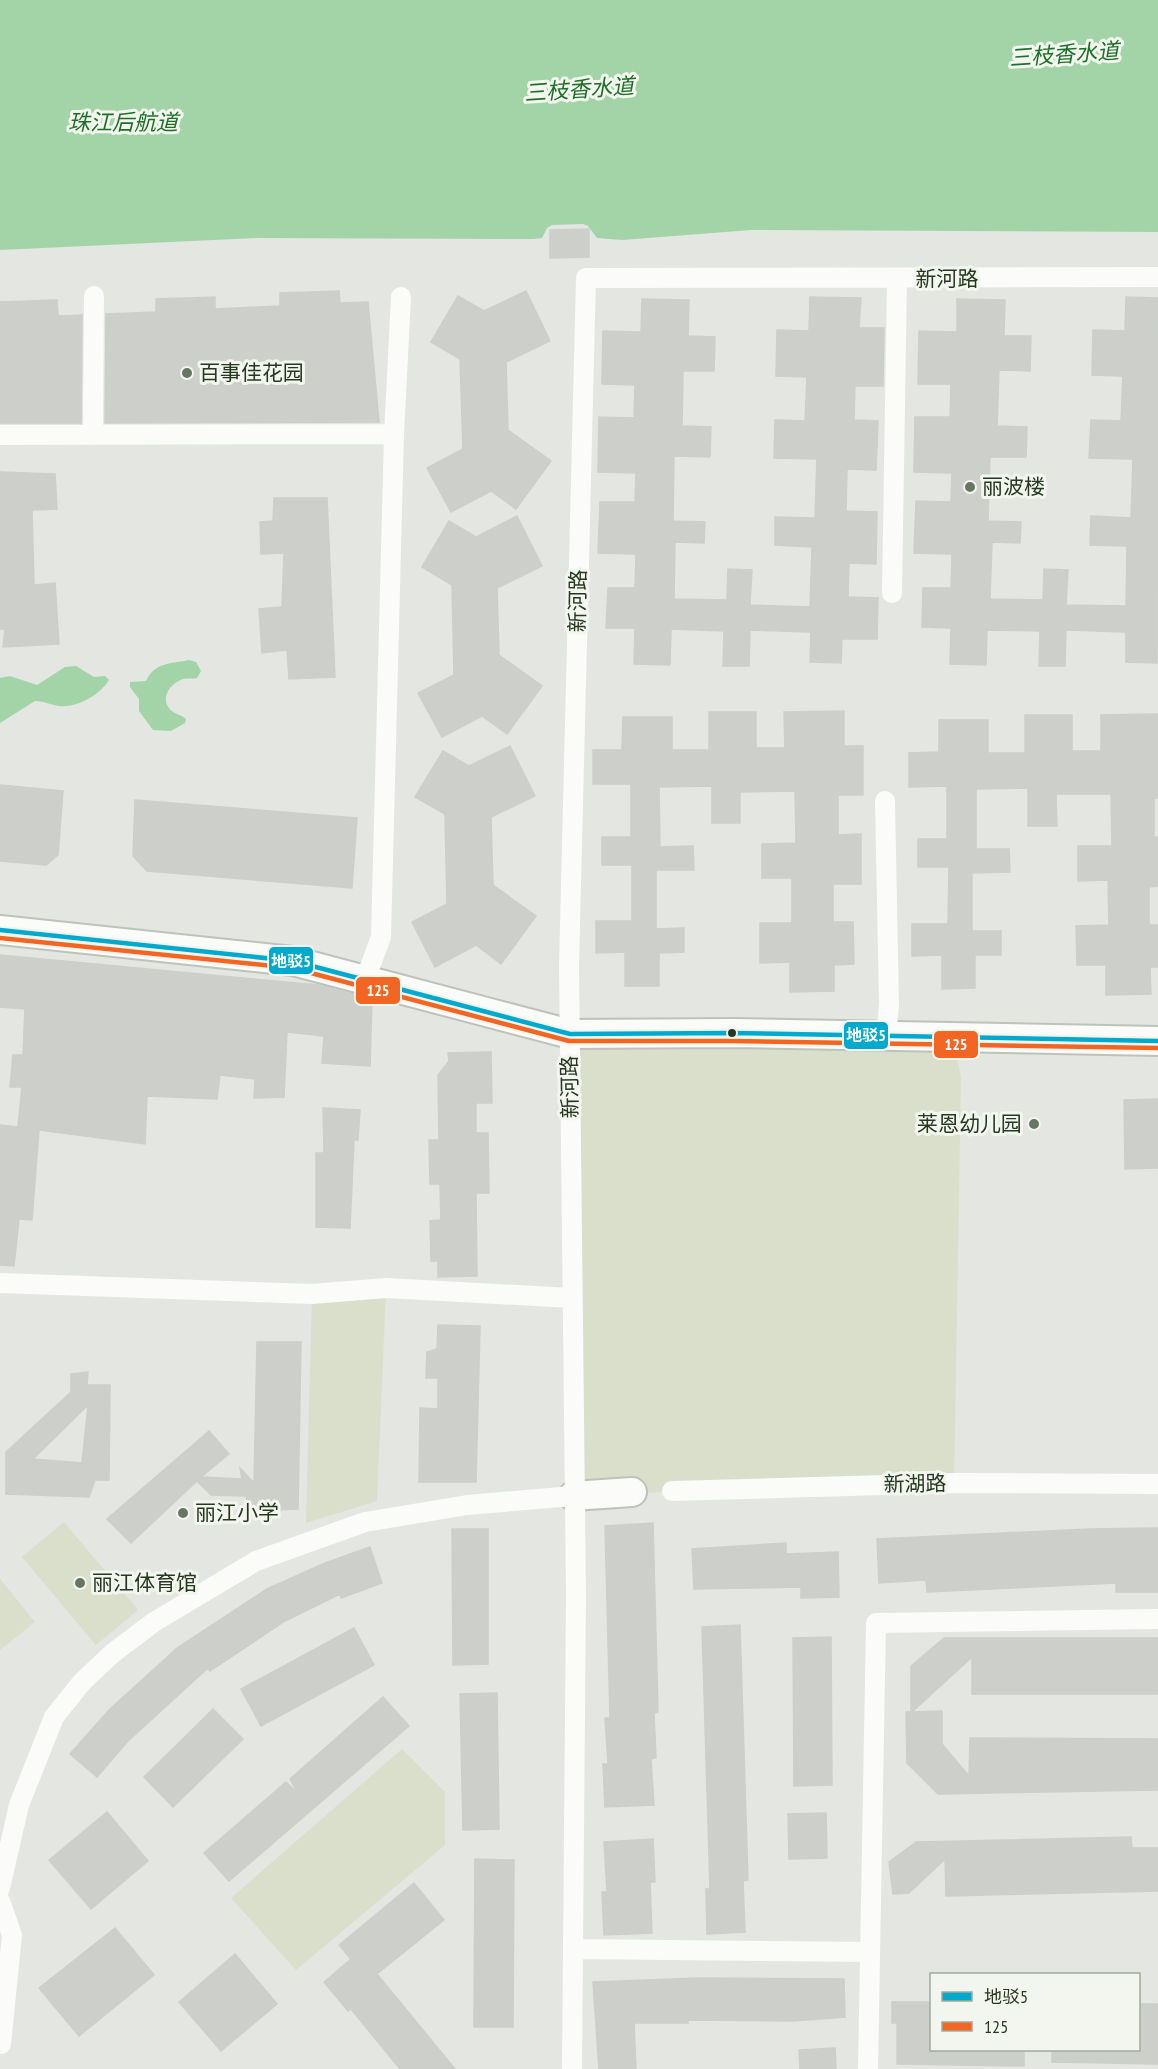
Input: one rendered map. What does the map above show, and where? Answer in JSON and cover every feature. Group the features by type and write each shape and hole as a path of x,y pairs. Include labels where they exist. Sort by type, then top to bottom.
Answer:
{"street":[{"name":"新河路","path":"572,2069 576,1595 573,1496 569,944 586,278 1158,277"},
{"path":"892,593 897,279"},
{"path":"93,435 94,296"},
{"path":"365,980 381,937 394,434 401,297"},
{"path":"0,435 394,434"},
{"path":"885,801 889,1004 886,1037"},
{"path":"0,930 293,961 570,1034 1158,1041"},
{"path":"0,1283 312,1294 386,1288 572,1298"},
{"name":"新湖路","path":"672,1491 954,1483 1158,1484"},
{"path":"0,1888 19,1805 54,1717 82,1682 113,1653 154,1622 256,1561 365,1522 456,1507 632,1492"},
{"path":"868,2069 876,1623 1158,1618"},
{"path":"0,1901 12,1935 1,2044"},
{"path":"573,1949 870,1952"}],"shaded area":[{"path":"570,1036 954,1047 961,1077 954,1483 797,1486 573,1496"},
{"path":"386,1288 377,1501 306,1523 312,1294"},
{"name":"丽江体育馆","path":"64,1522 138,1610 96,1645 22,1557"},
{"path":"0,1579 35,1622 0,1650"},
{"path":"402,1749 445,1792 445,1845 296,1970 231,1898"}],"water":[{"name":"珠江后航道","path":"0,0 1158,0 1158,232 751,230 622,240 597,238 588,226 583,224 552,225 547,228 542,238 533,239 256,238 0,250"},
{"path":"189,660 196,662 201,671 197,678 178,681 170,688 166,698 173,712 186,719 185,723 171,731 153,730 139,711 139,699 130,687 130,682 146,681 159,667"},
{"path":"76,666 94,677 105,676 109,680 100,691 80,703 59,706 35,701 0,723 0,678 10,676 37,685 65,667"}],"building":[{"path":"589,229 589,257 550,258 550,230"},
{"name":"百事佳花园","path":"339,291 340,303 368,302 379,422 105,423 106,314 156,312 156,299 215,297 215,309 280,306 280,293"},
{"path":"526,291 550,341 506,362 508,430 551,461 516,509 491,491 451,512 427,468 463,449 460,359 431,342 458,296 484,311"},
{"path":"810,297 861,298 859,328 884,328 883,386 855,386 854,420 878,421 876,470 847,469 846,511 877,512 876,564 849,563 848,597 878,598 877,639 842,639 841,663 810,662 811,632 750,630 749,666 723,666 724,631 671,629 670,665 634,664 635,628 606,628 608,588 635,588 636,554 598,553 600,502 635,502 636,473 598,472 599,417 634,418 635,385 602,384 603,331 641,332 642,299 689,300 688,336 715,337 714,371 683,371 682,426 711,427 710,457 674,456 673,521 705,522 704,543 675,542 674,599 727,600 728,569 752,570 750,605 810,607 812,547 775,545 775,517 815,518 817,459 774,458 775,420 805,421 807,377 776,376 777,330 809,331"},
{"name":"丽波楼","path":"1126,297 1158,298 1157,663 1126,662 1126,632 1066,630 1065,666 1039,666 1040,631 987,630 986,665 950,664 951,628 922,627 923,588 951,588 952,554 914,553 916,501 951,502 952,473 914,472 915,417 950,417 951,384 918,384 919,331 957,332 957,299 1005,300 1004,336 1031,336 1030,371 999,370 997,426 1027,427 1026,457 990,457 988,521 1021,522 1020,543 992,542 990,599 1043,600 1044,569 1068,570 1066,605 1126,606 1127,546 1090,545 1091,516 1131,518 1133,459 1089,458 1091,420 1121,421 1123,376 1092,375 1093,330 1125,331"},
{"path":"57,300 58,316 82,315 81,423 0,423 0,302"},
{"path":"0,472 55,474 57,509 32,510 34,585 55,583 59,644 3,647 5,629 0,629"},
{"path":"274,498 327,498 335,677 289,679 287,650 262,653 259,609 282,607 284,553 261,554 260,522 273,521"},
{"path":"517,516 542,566 497,588 499,655 542,686 507,734 482,716 442,737 418,693 454,675 452,585 422,567 449,521 476,537"},
{"path":"844,711 844,746 863,746 863,795 838,795 838,835 861,834 861,884 833,884 833,922 853,922 854,964 834,965 834,991 790,992 790,962 760,963 760,923 792,923 792,878 762,878 762,844 796,843 795,791 740,792 740,823 712,823 712,786 659,787 660,847 693,846 694,870 656,870 656,929 684,928 684,952 659,953 659,986 625,986 625,952 596,953 596,921 632,921 632,865 602,865 602,837 631,837 631,784 593,784 593,750 622,750 623,717 672,717 672,750 709,750 709,712 756,712 756,748 785,748 784,712"},
{"path":"1158,714 1158,798 1154,798 1154,837 1158,837 1158,886 1149,887 1149,925 1158,925 1158,967 1150,967 1151,994 1106,995 1106,965 1077,965 1076,926 1109,925 1108,880 1078,881 1078,846 1112,846 1111,794 1056,794 1057,826 1028,826 1028,788 976,789 976,849 1009,849 1010,872 972,873 972,931 1001,931 1001,955 975,955 975,988 942,989 942,955 912,956 912,924 948,924 949,867 918,867 918,839 947,839 947,786 909,787 909,753 939,752 939,720 988,720 988,753 1025,753 1025,715 1072,715 1072,751 1101,751 1101,715"},
{"path":"510,746 535,796 491,817 493,885 536,916 501,964 476,945 435,967 412,922 447,904 445,814 415,797 443,751 469,766"},
{"path":"0,785 63,791 58,855 46,865 0,861"},
{"path":"135,800 357,818 352,888 147,871 133,856"},
{"path":"0,955 318,985 372,999 370,1066 322,1063 324,1036 287,1032 284,1097 254,1098 255,1079 220,1075 217,1099 147,1096 145,1144 39,1130 32,1220 19,1219 14,1266 0,1265 0,1125 18,1127 22,1087 10,1087 13,1055 23,1055 25,1009 0,1007"},
{"path":"491,1052 492,1103 476,1103 476,1133 488,1133 489,1193 476,1193 477,1276 438,1277 438,1261 431,1261 430,1221 441,1220 440,1184 430,1184 429,1140 439,1140 438,1075 449,1061 448,1053"},
{"path":"1158,1099 1158,1168 1125,1169 1124,1100"},
{"path":"323,1108 360,1110 358,1140 354,1140 350,1228 316,1227 316,1153 324,1153"},
{"path":"438,1325 480,1326 476,1482 419,1482 420,1408 438,1409 438,1378 426,1378 427,1352 437,1349"},
{"path":"257,1342 301,1342 298,1509 249,1511 246,1496 211,1495 197,1481 131,1543 107,1519 209,1431 229,1454 201,1477 242,1479 240,1468 254,1483"},
{"path":"88,1372 87,1385 110,1385 109,1480 95,1480 89,1497 6,1494 6,1452 71,1392 71,1374","holes":["88,1405 82,1463 33,1459"]},
{"path":"653,1523 658,1712 654,1713 656,1758 651,1759 654,1805 605,1807 603,1764 608,1764 605,1718 610,1718 605,1526"},
{"path":"1158,1528 1158,1592 1116,1592 1116,1583 927,1592 926,1580 879,1583 877,1539"},
{"path":"452,1529 488,1529 488,1664 453,1665"},
{"path":"786,1543 786,1554 838,1552 839,1597 801,1598 801,1587 694,1589 692,1549"},
{"path":"370,1547 382,1583 341,1598 340,1594 285,1621 210,1671 208,1668 128,1741 97,1777 70,1754 109,1710 177,1648 267,1589 325,1563"},
{"path":"740,1625 748,1880 743,1881 745,1932 707,1934 706,1889 710,1889 702,1627"},
{"path":"354,1628 374,1665 261,1726 241,1689"},
{"path":"831,1637 832,1785 794,1786 793,1638"},
{"path":"944,1638 1158,1638 1158,1694 972,1694 972,1657 912,1712 942,1711 942,1744 969,1776 970,1738 1158,1739 1158,1790 938,1794 907,1763 906,1712 911,1712 911,1666"},
{"path":"497,1693 499,1829 463,1830 460,1694"},
{"path":"383,1697 409,1726 229,1881 204,1853 286,1782 298,1794 290,1779"},
{"path":"213,1709 243,1739 173,1807 144,1777"},
{"path":"107,1812 148,1861 91,1909 49,1860"},
{"path":"826,1813 827,1858 789,1859 788,1814"},
{"path":"1131,1837 1132,1848 1158,1848 1158,1891 946,1896 945,1859 909,1893 893,1894 889,1862 916,1842"},
{"path":"653,1839 655,1882 650,1882 652,1933 604,1935 602,1892 607,1892 604,1842"},
{"path":"475,1859 514,1860 513,2027 474,2027"},
{"path":"414,1883 444,1920 377,1974 455,2069 400,2069 351,2009 348,2011 324,1982 351,1959 339,1945"},
{"path":"115,1928 154,1975 79,2036 39,1988"},
{"path":"235,1954 277,2004 221,2051 179,2002"},
{"path":"699,1978 844,1979 845,2017 793,2021 688,2020 688,2023 634,2023 636,2069 599,2069 593,1982"},
{"path":"892,2002 930,2002 930,2051 1024,2051 1024,2066 897,2064 897,2023 892,2023"},
{"path":"1140,2004 1158,2004 1158,2064 1052,2062 1052,2051 1140,2051"},
{"path":"835,2048 836,2069 800,2069 799,2050"}],"transit line":[{"name":"地驳5","path":"0,930 293,961 570,1034 732,1033 1158,1041"},
{"name":"125","path":"0,938 292,968 569,1041 732,1041 1158,1048"}],"place":[{"name":"百事佳花园","path":"187,373"},
{"name":"丽波楼","path":"970,487"},
{"name":"莱恩幼儿园","path":"1034,1124"},
{"name":"丽江小学","path":"183,1513"},
{"name":"丽江体育馆","path":"80,1583"}],"water label":[{"name":"三枝香水道","path":"1064,54"},
{"name":"三枝香水道","path":"579,89"}]}
